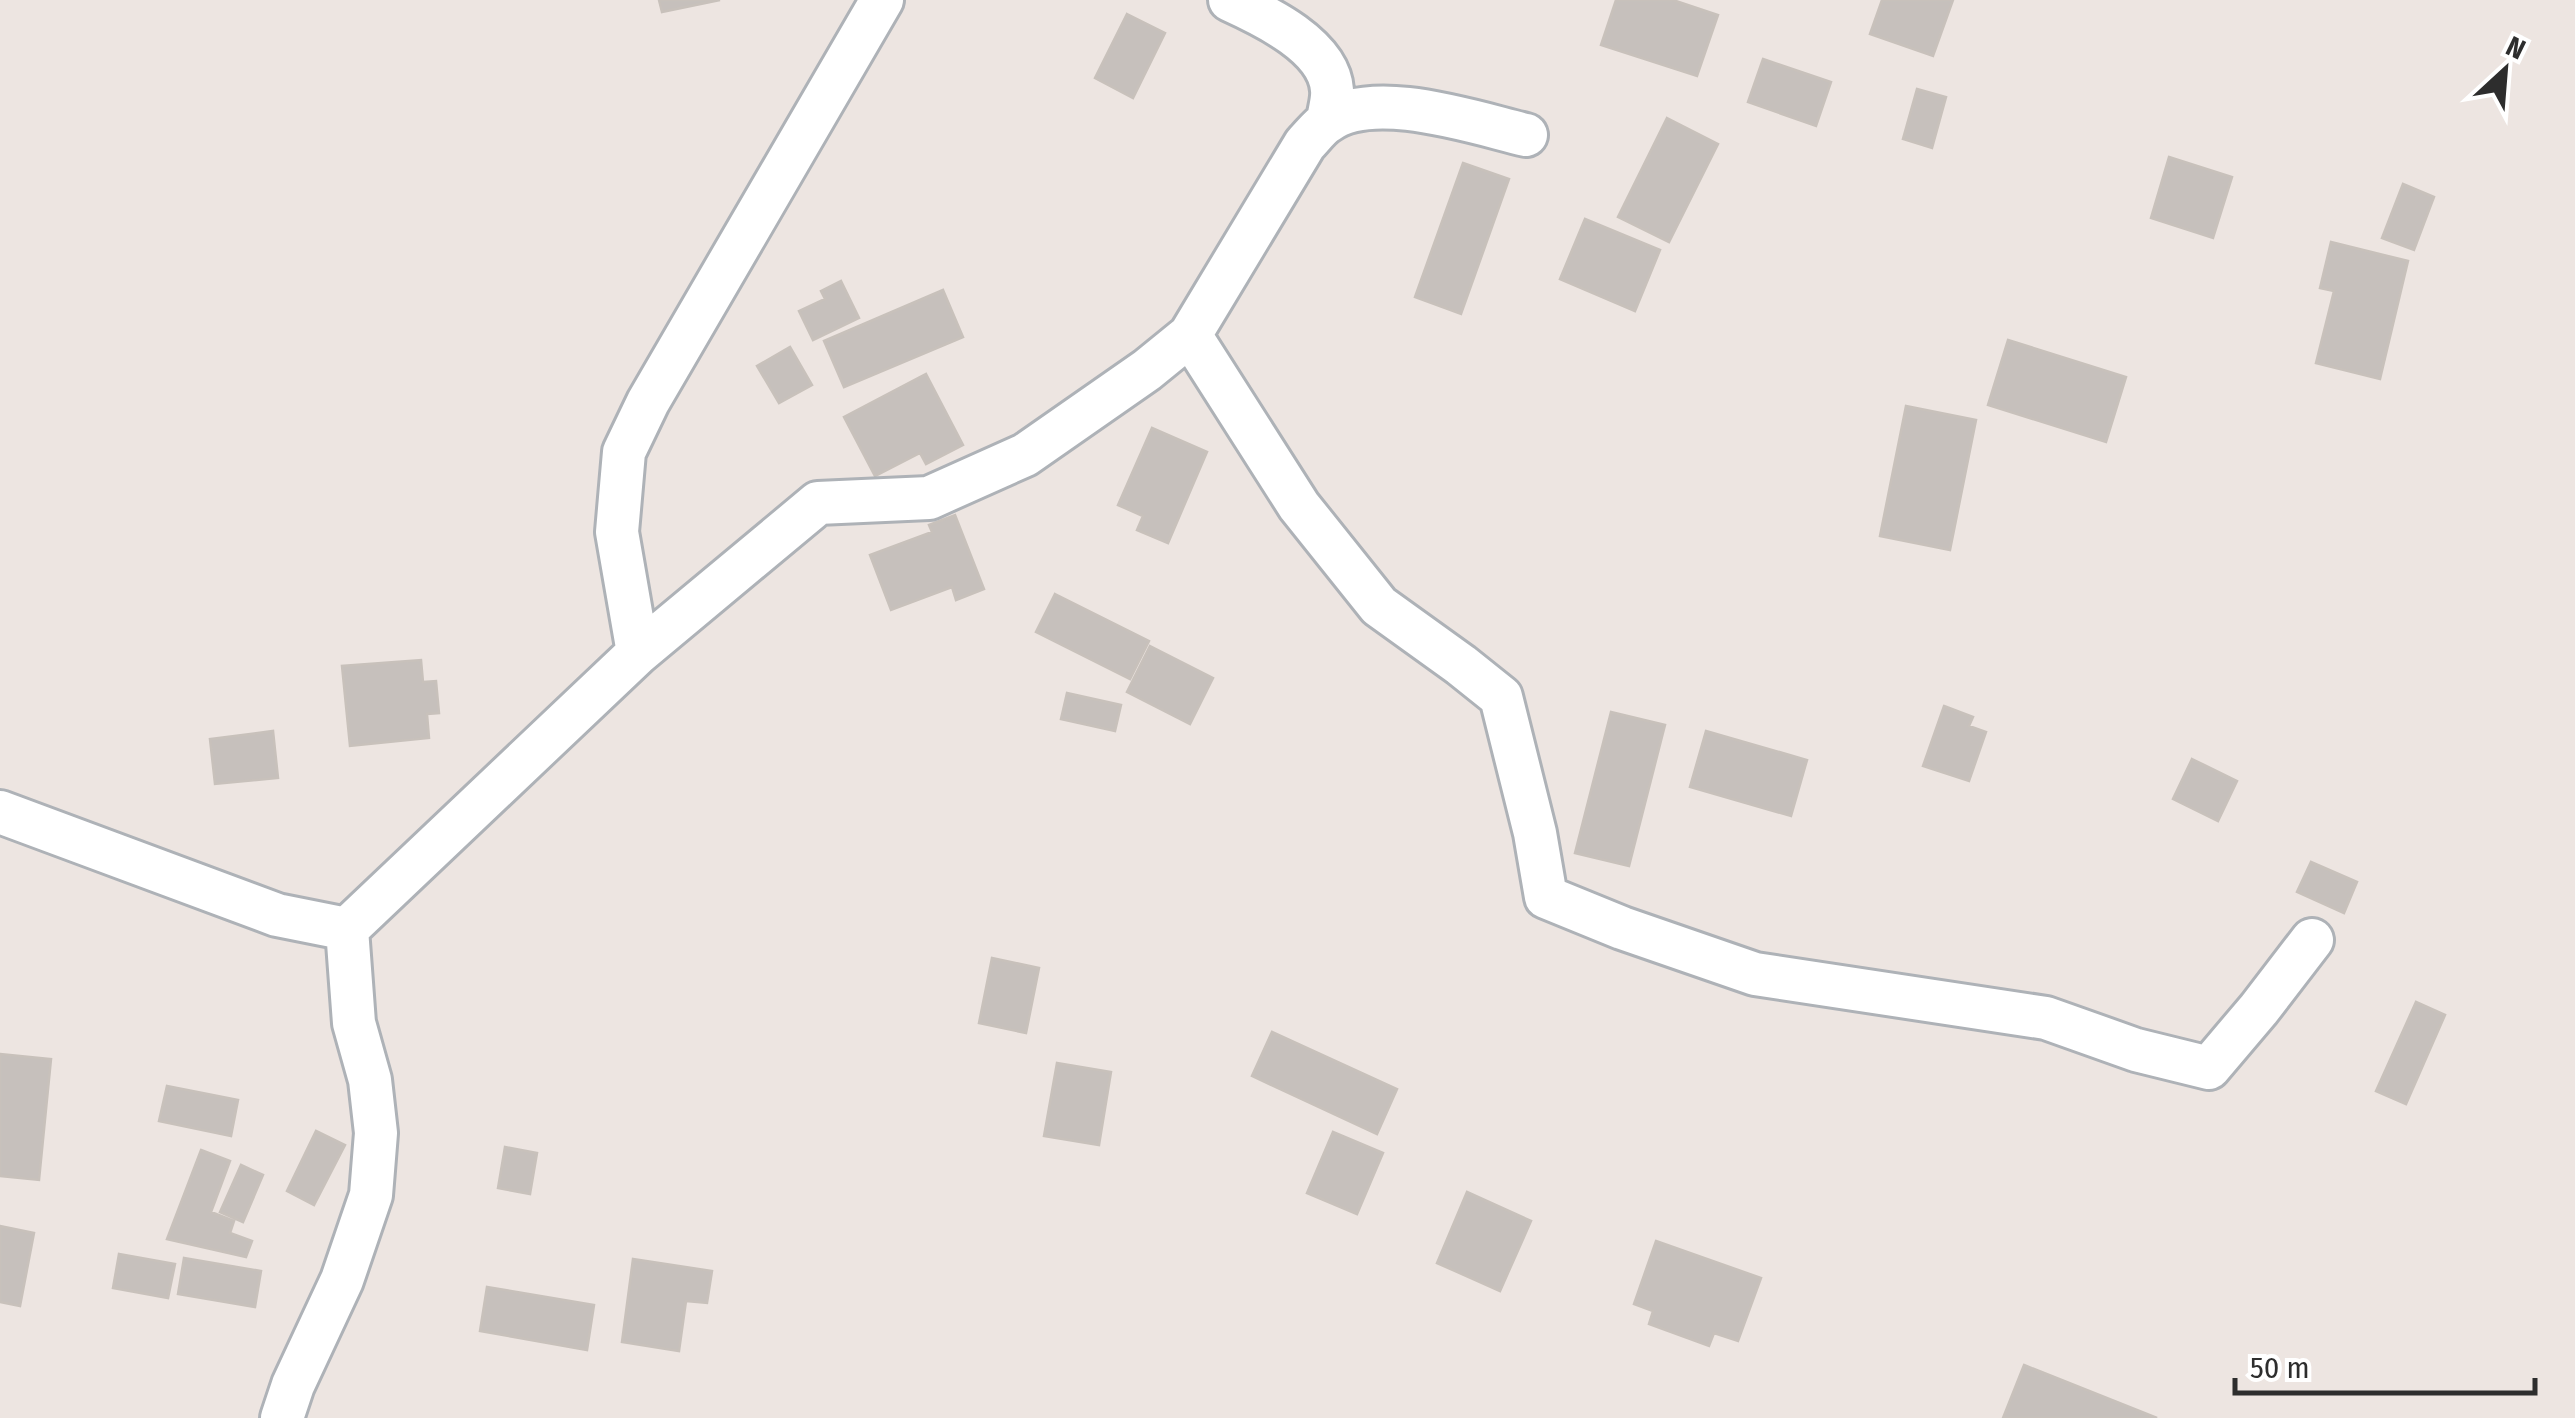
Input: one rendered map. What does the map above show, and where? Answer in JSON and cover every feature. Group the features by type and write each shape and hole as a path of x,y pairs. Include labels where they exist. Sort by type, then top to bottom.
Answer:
{"street":[{"path":"638,652 617,532 624,452 648,402 882,0"},
{"path":"1230,0 1277,9 1309,47 1332,88 1328,121"},
{"path":"347,929 638,652 818,503 928,498 1024,455 1148,370 1190,334 1306,144 1328,121 1351,110 1407,108 1526,134"},
{"path":"1190,334 1299,506 1378,606 1501,697 1535,833 1546,897 1754,974 2046,1018 2136,1050 2208,1068 2312,940"},
{"path":"0,812 277,914 347,929"},
{"path":"282,1418 293,1385 342,1280 370,1196 376,1133 370,1080 354,1023 347,929"}],"building":[{"path":"659,0 720,0 662,12"},
{"path":"1616,0 1673,0 1718,15 1697,76 1601,45"},
{"path":"1882,0 1953,0 1933,56 1870,34"},
{"path":"1127,14 1165,33 1133,98 1095,78"},
{"path":"1763,59 1831,82 1816,126 1748,102"},
{"path":"1917,89 1946,97 1932,148 1903,139"},
{"path":"1667,118 1718,144 1669,242 1618,217"},
{"path":"2169,157 2232,177 2213,238 2151,218"},
{"path":"1463,163 1509,179 1461,314 1415,297"},
{"path":"2403,184 2434,197 2414,250 2382,238"},
{"path":"1585,219 1660,250 1635,311 1560,279"},
{"path":"2331,242 2408,261 2380,379 2316,363 2334,291 2320,288"},
{"path":"841,281 859,318 813,340 799,311 825,299 821,291"},
{"path":"943,290 963,337 844,387 824,341"},
{"path":"2008,340 2126,377 2106,442 1988,405"},
{"path":"790,347 812,385 779,403 757,366"},
{"path":"926,374 963,445 926,464 920,453 875,476 844,417"},
{"path":"1906,406 1976,420 1950,550 1880,536"},
{"path":"1152,428 1207,452 1168,543 1137,530 1143,516 1118,505"},
{"path":"955,515 984,589 956,600 952,587 891,610 870,555 932,532 929,525"},
{"path":"1055,594 1149,641 1130,679 1036,632"},
{"path":"1150,646 1213,678 1190,724 1127,692"},
{"path":"421,660 423,682 436,681 439,713 427,714 429,738 350,746 342,666"},
{"path":"1067,693 1121,705 1115,731 1061,719"},
{"path":"1944,706 1973,717 1969,726 1986,732 1969,781 1923,766"},
{"path":"1611,712 1665,725 1629,866 1575,853"},
{"path":"273,731 278,778 215,784 210,739"},
{"path":"1706,731 1807,760 1791,816 1690,787"},
{"path":"2192,759 2237,781 2218,821 2173,799"},
{"path":"2311,862 2357,882 2344,913 2297,892"},
{"path":"992,958 1039,968 1026,1033 979,1023"},
{"path":"2416,1002 2445,1015 2406,1104 2376,1091"},
{"path":"1272,1032 1397,1089 1377,1134 1252,1076"},
{"path":"0,1054 51,1059 39,1180 0,1176"},
{"path":"1057,1063 1111,1072 1099,1145 1044,1136"},
{"path":"167,1086 238,1100 231,1136 159,1121"},
{"path":"316,1131 345,1145 314,1205 287,1191"},
{"path":"1333,1132 1383,1153 1357,1214 1307,1193"},
{"path":"505,1147 537,1153 530,1194 498,1188"},
{"path":"201,1150 230,1161 211,1212 234,1221 230,1233 252,1241 246,1257 167,1239"},
{"path":"241,1165 263,1175 243,1222 220,1212"},
{"path":"1467,1192 1531,1221 1500,1291 1437,1263"},
{"path":"0,1226 34,1233 20,1306 0,1302"},
{"path":"1656,1241 1761,1278 1738,1341 1714,1333 1709,1346 1649,1324 1653,1311 1634,1304"},
{"path":"119,1254 175,1264 168,1298 113,1288"},
{"path":"184,1258 261,1271 255,1307 178,1294"},
{"path":"633,1259 712,1271 707,1303 686,1301 679,1351 622,1342"},
{"path":"487,1287 594,1305 587,1350 480,1331"},
{"path":"2024,1365 2157,1418 2003,1418"}]}
